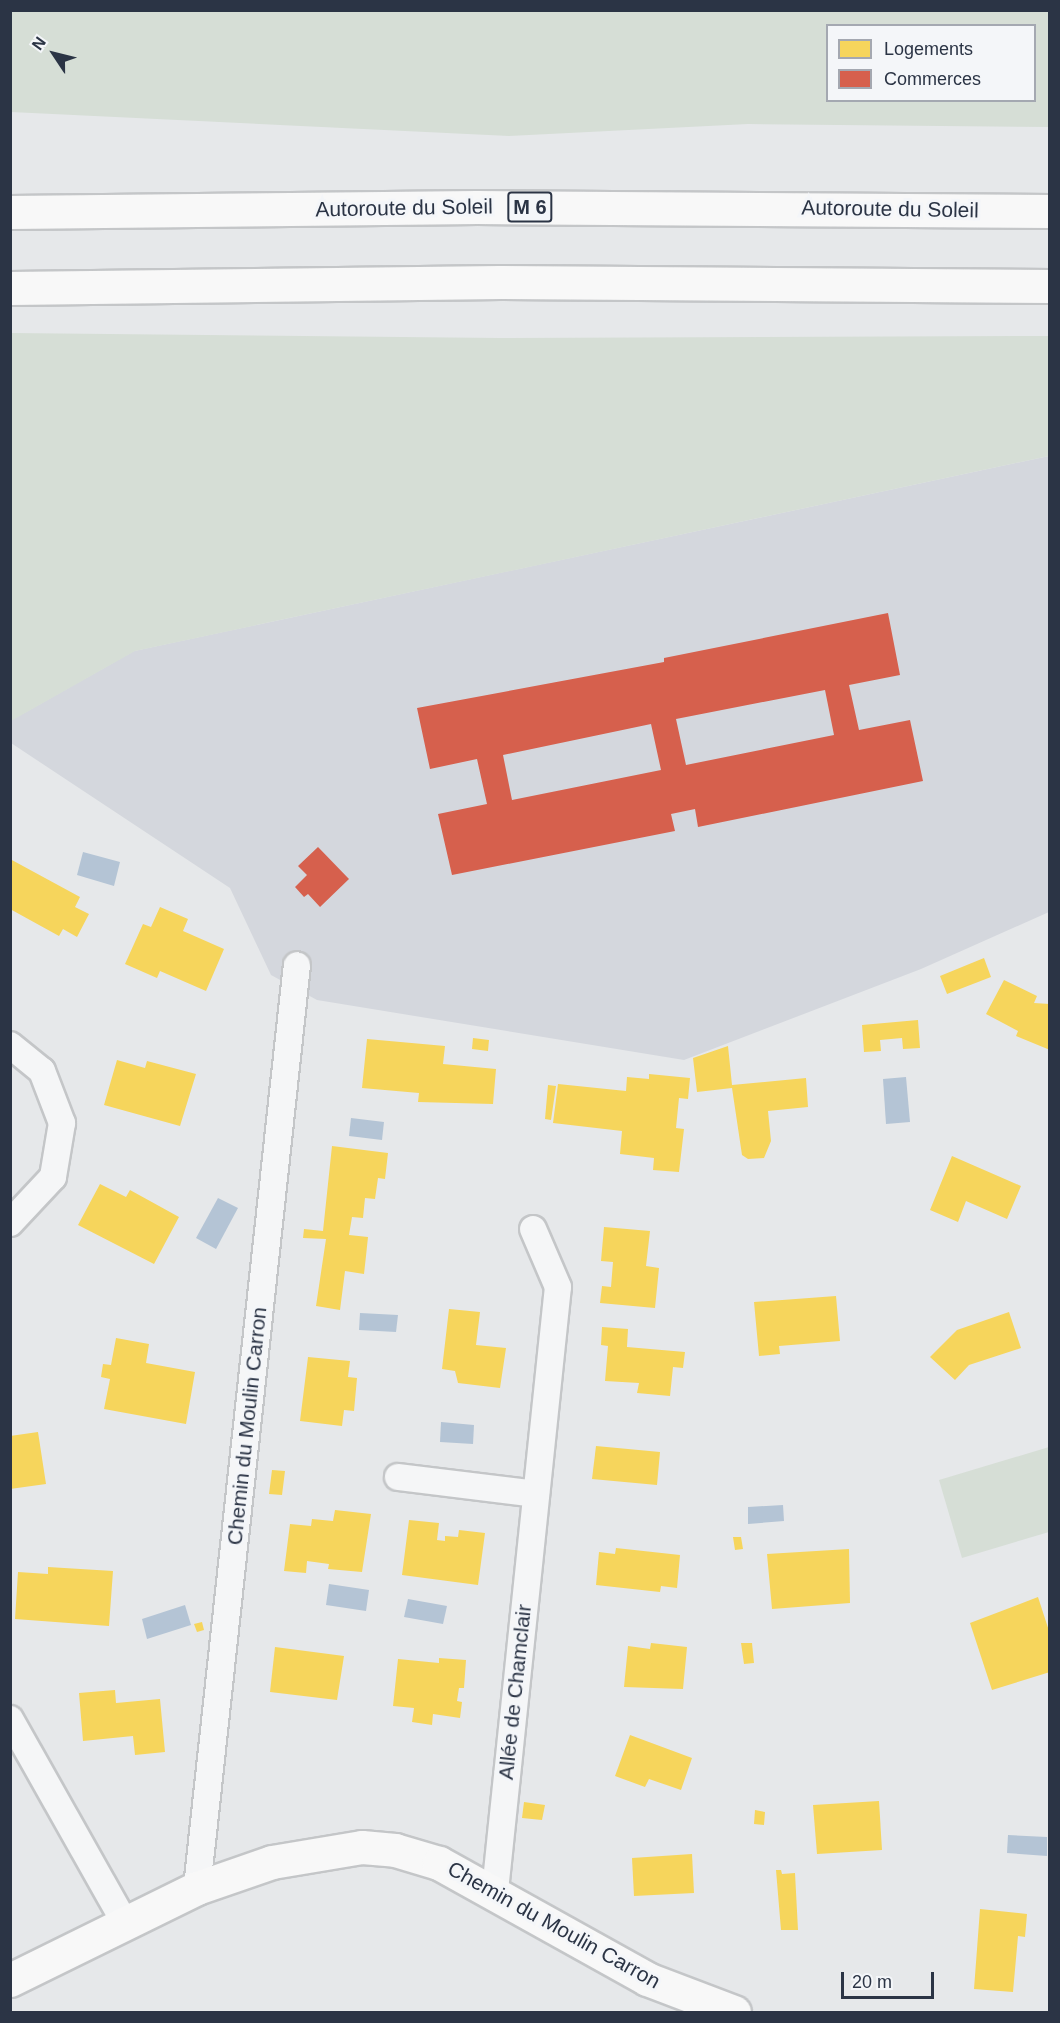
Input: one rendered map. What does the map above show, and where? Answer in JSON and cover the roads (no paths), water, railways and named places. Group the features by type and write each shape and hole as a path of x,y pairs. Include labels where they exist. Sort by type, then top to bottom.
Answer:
{"main road":[{"name":"Autoroute du Soleil","path":"10,212 477,207 1050,211"},
{"path":"10,288 500,282 1050,286"},
{"name":"Chemin du Moulin Carron","path":"10,1980 124,1921 197,1888 272,1862 362,1847 395,1850 439,1863 495,1891 647,1979 734,2013"}],"street":[{"name":"Chemin du Moulin Carron","path":"197,1888 297,965"},
{"path":"10,1045 42,1071 62,1123 52,1177 10,1223"},
{"name":"Allée de Chamclair","path":"495,1891 558,1287 532,1229"},
{"path":"398,1477 536,1494"},
{"path":"10,1719 124,1921"}],"water":[{"path":"83,852 120,862 114,886 77,875"},
{"path":"906,1077 910,1122 886,1124 883,1079"},
{"path":"351,1118 384,1122 382,1140 349,1136"},
{"path":"218,1198 238,1208 216,1249 196,1238"},
{"path":"360,1313 398,1315 396,1332 359,1330"},
{"path":"441,1422 474,1425 473,1444 440,1442"},
{"path":"783,1505 784,1521 748,1524 748,1507"},
{"path":"329,1584 369,1590 366,1611 326,1605"},
{"path":"408,1599 447,1606 443,1624 404,1617"},
{"path":"185,1605 191,1625 147,1639 142,1619"},
{"path":"1008,1835 1047,1837 1047,1856 1007,1853"}]}
